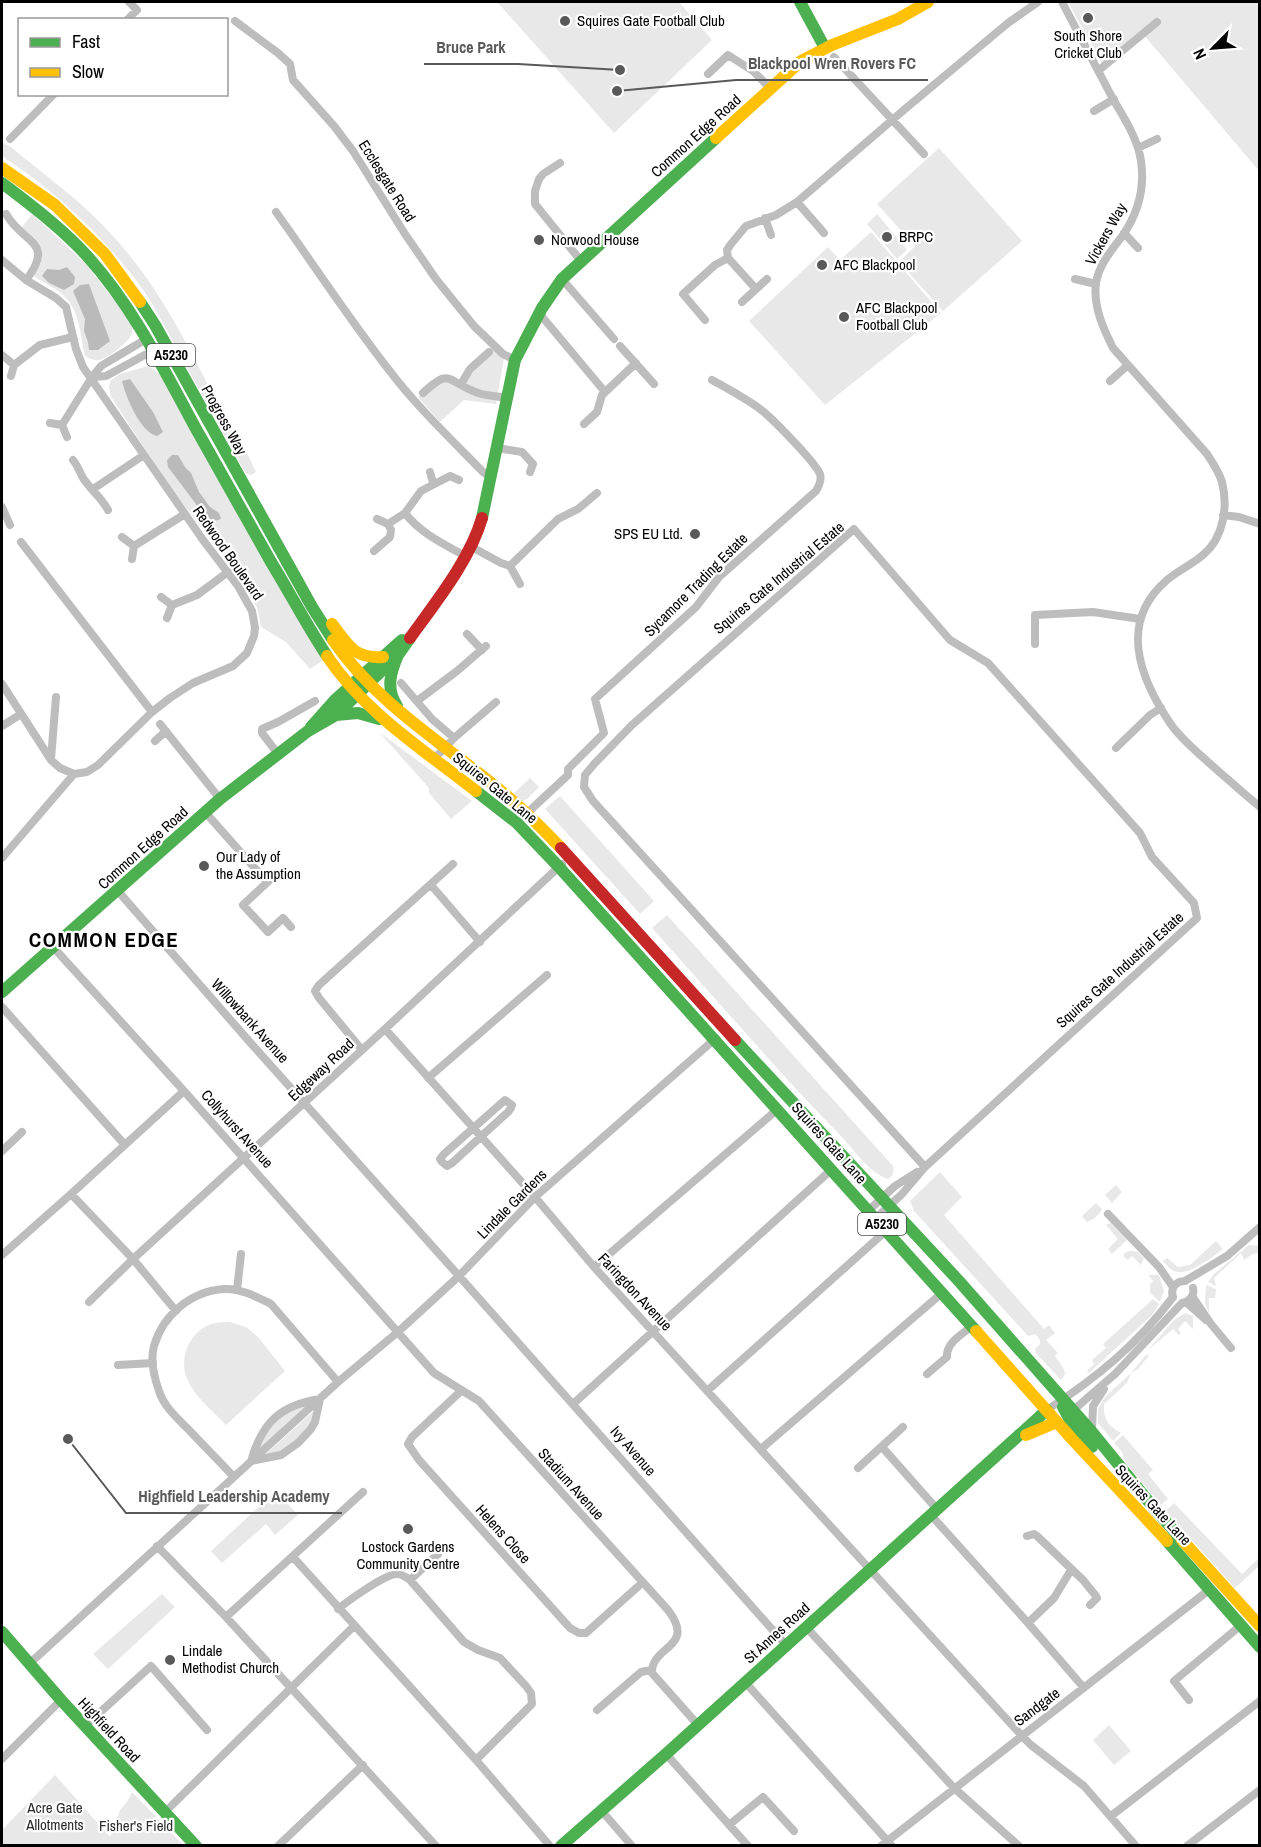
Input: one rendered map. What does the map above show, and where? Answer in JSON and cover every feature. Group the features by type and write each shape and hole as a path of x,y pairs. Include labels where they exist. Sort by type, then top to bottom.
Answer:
{"main road":[{"path":"800,2 825,48"},
{"name":"Common Edge Road","path":"365,680 398,655 446,588 468,551 482,521 516,360 524,339 562,279 801,61 928,2"},
{"path":"812,25 839,42"},
{"name":"Progress Way","path":"2,168 56,205 117,269 148,314 310,601 341,651 365,680"},
{"name":"Progress Way","path":"2,183 39,212 87,256 113,288 151,346 311,632 354,691"},
{"path":"117,269 119,281 150,328 151,346 168,350"},
{"path":"310,601 324,612 360,657 371,659 383,657"},
{"name":"Common Edge Road","path":"2,992 220,799 308,730 336,715 383,657 420,625"},
{"path":"398,655 390,672 390,688 395,703 404,715"},
{"name":"Squires Gate Lane","path":"365,680 404,715 528,813 570,857 948,1270 983,1320 1065,1416 1160,1534 1260,1647"},
{"name":"Common Edge Road","path":"308,730 321,714 354,691"},
{"name":"Squires Gate Lane","path":"354,691 389,723 517,823 560,867 972,1326 1065,1416 1092,1432 1154,1508 1260,1626"},
{"path":"336,715 362,712 389,723"},
{"name":"St Annes Road","path":"561,1845 666,1754 933,1511 1055,1404"},
{"name":"St Annes Road","path":"1012,1442 1065,1416"},
{"name":"Highfield Road","path":"2,1632 61,1700 196,1845"}],"street":[{"path":"129,2 137,10 129,18"},
{"path":"756,289 728,258 728,250 739,233 746,226 786,210 797,202 1008,23 1038,2"},
{"name":"Vickers Way","path":"1062,2 1133,136 1141,161 1142,192 1137,208 1124,233 1103,264 1096,284 1098,312 1103,329 1113,348 1207,454 1222,483 1223,515 1218,538 1205,554 1167,580 1147,604 1140,619"},
{"name":"Ecclesgate Road","path":"235,21 290,64 293,80 353,151 436,279 474,326 503,354 516,360"},
{"path":"1098,71 1157,22"},
{"path":"708,74 728,55 753,71 771,89"},
{"path":"834,57 924,154"},
{"path":"10,139 52,96"},
{"path":"1094,111 1114,99"},
{"path":"1138,148 1156,139"},
{"path":"560,163 539,178 535,191 535,204 581,261"},
{"path":"797,202 824,233"},
{"path":"276,212 390,372 419,406 483,472 491,477"},
{"path":"6,214 15,228 33,242 39,251 36,264 26,280"},
{"path":"765,218 771,235"},
{"path":"1124,233 1138,248"},
{"path":"705,320 683,294 715,265 728,258"},
{"name":"Redwood Boulevard","path":"2,260 26,280 56,298 66,307 80,360 202,540 228,572 249,605 254,619 254,636 247,652 233,666 183,688 152,712 98,765 87,772 74,774"},
{"path":"562,279 654,384"},
{"path":"742,302 767,279"},
{"path":"1075,279 1096,284"},
{"path":"539,313 605,392"},
{"path":"11,376 14,365 40,345 73,337"},
{"path":"92,377 106,376 151,346"},
{"path":"62,425 101,366 151,346"},
{"path":"461,384 470,369 489,352"},
{"path":"2,355 14,365"},
{"path":"584,424 597,412 605,392 636,363"},
{"path":"1110,381 1128,365"},
{"path":"423,393 442,378 453,379 473,392 507,399"},
{"name":"Sycamore Trading Estate","path":"528,813 568,775 568,769 604,733 596,699 696,608 718,578 820,485 821,477 815,466 769,417 712,380"},
{"path":"50,423 62,425"},
{"path":"62,425 67,437"},
{"path":"497,447 522,452 531,468 542,462"},
{"path":"93,489 144,455"},
{"path":"73,460 78,465 84,479 108,510"},
{"path":"430,472 433,483"},
{"path":"388,524 405,513 421,491 433,483 450,476 459,480"},
{"path":"510,566 558,519 578,508 597,493"},
{"path":"2,507 10,525"},
{"path":"555,510 558,519"},
{"path":"405,513 429,535 510,566 520,584"},
{"path":"132,559 134,546 185,514"},
{"path":"1223,515 1239,517 1260,524"},
{"path":"374,550 390,537 391,530 388,524 377,519"},
{"name":"Squires Gate Industrial Estate","path":"854,529 950,640 988,663 1140,833 1152,857 1194,903 1197,918 925,1167 592,801 584,787 585,775 632,725 854,529"},
{"path":"122,537 134,546"},
{"path":"21,542 152,712"},
{"path":"172,605 197,595 228,572"},
{"path":"161,597 172,605"},
{"path":"168,618 172,605"},
{"path":"1035,644 1035,615 1093,612 1140,619 1137,634 1140,664 1170,725 1260,807"},
{"path":"417,701 484,648 467,634"},
{"name":"Squires Gate Lane","path":"401,683 432,718 454,738"},
{"path":"2,684 51,759 60,768 74,774 2,858"},
{"path":"51,759 56,697"},
{"path":"278,754 262,734 262,729 278,723 315,701"},
{"path":"434,759 454,738 496,702"},
{"path":"1116,748 1150,715 1161,708"},
{"path":"2,726 21,714"},
{"path":"160,723 220,799"},
{"path":"155,741 166,731"},
{"path":"205,812 267,882"},
{"path":"517,823 528,813"},
{"name":"Edgeway Road","path":"90,1302 570,857"},
{"path":"362,1050 315,991 453,864"},
{"path":"268,932 243,905 275,875"},
{"path":"431,885 480,942"},
{"name":"Willowbank Avenue","path":"117,890 459,1276"},
{"path":"261,939 283,918 291,927"},
{"name":"Collyhurst Avenue","path":"53,947 399,1331"},
{"path":"428,1078 547,975"},
{"path":"2,1007 125,1145"},
{"name":"Faringdon Avenue","path":"385,1029 535,1197 594,1267 1031,1746 1084,1786 1136,1845"},
{"name":"Lindale Gardens","path":"29,1664 338,1382 399,1331 459,1276 535,1197 726,1029"},
{"path":"2,1255 184,1091"},
{"path":"505,1100 510,1102 512,1108 447,1166 440,1159 472,1129 502,1102 505,1100"},
{"path":"594,1267 778,1109"},
{"path":"2,1151 22,1132"},
{"path":"873,1214 925,1167"},
{"path":"573,1404 832,1169"},
{"path":"71,1194 133,1260 176,1311"},
{"path":"1055,1404 1098,1376 1151,1324 1173,1297 1173,1287 1159,1267 1108,1214"},
{"path":"1065,1416 1115,1374 1215,1265 1260,1227"},
{"path":"707,1391 887,1230"},
{"path":"237,1290 241,1254"},
{"path":"1173,1287 1215,1265"},
{"path":"1159,1267 1183,1281 1188,1297 1231,1348"},
{"name":"Ivy Avenue","path":"459,1276 786,1645"},
{"path":"234,1477 168,1408 159,1393 153,1372 154,1347 164,1324 182,1305 199,1293 225,1289 237,1290 272,1304 338,1382"},
{"path":"761,1449 942,1293"},
{"path":"1173,1297 1188,1297"},
{"path":"927,1374 947,1357 949,1346 972,1326"},
{"name":"Stadium Avenue","path":"399,1331 434,1372 479,1401 668,1610 678,1628 676,1640 654,1662 651,1670 640,1672 597,1710"},
{"path":"118,1365 153,1363"},
{"path":"1092,1432 1093,1406 1115,1374"},
{"name":"Helens Close","path":"462,1390 412,1437 408,1444 419,1460 570,1628 579,1633 586,1633 642,1583"},
{"path":"251,1461 281,1455 298,1443 315,1422 320,1399"},
{"name":"Lindale Gardens","path":"251,1461 261,1435 278,1415 301,1402 320,1399"},
{"path":"858,1468 903,1427"},
{"path":"882,1446 933,1511 1084,1688"},
{"path":"226,1617 363,1492"},
{"path":"1027,1536 1034,1534 1037,1536 1096,1596 1097,1598 1090,1605"},
{"path":"157,1546 226,1617 436,1845"},
{"path":"410,1580 438,1554"},
{"path":"292,1557 550,1845"},
{"path":"1028,1623 1054,1598 1071,1570"},
{"path":"338,1609 394,1574 404,1575 464,1642 500,1658 531,1693 532,1704 476,1760"},
{"name":"Sandgate","path":"887,1844 954,1788 1209,1590"},
{"path":"165,1812 354,1626"},
{"path":"1189,1700 1174,1681 1240,1626"},
{"path":"806,1627 954,1788 1019,1845"},
{"path":"85,1726 151,1666 207,1730"},
{"path":"651,1670 652,1674 698,1725"},
{"path":"745,1682 887,1844"},
{"path":"2,1759 61,1700"},
{"path":"1111,1816 1260,1701"},
{"path":"666,1754 748,1845"},
{"path":"278,1845 363,1765"},
{"path":"1187,1845 1260,1791"},
{"path":"729,1825 763,1797 794,1831"},
{"path":"601,1810 632,1845"}],"green space":[{"path":"497,2 679,2 712,40 614,133"},
{"path":"1068,2 1259,2 1259,171 1143,34 1104,67"},
{"path":"2,142 75,199 128,253 170,315 256,472 251,475 246,473 236,457 139,284 103,241 72,210 38,181 2,156"},
{"path":"939,148 1022,241 943,311 899,262 915,246 877,204"},
{"path":"32,214 85,263 132,323 132,334 128,340 116,351 102,359 95,360 85,356 76,315 69,301 31,274 39,257 19,231"},
{"name":"BRPC","path":"877,214 907,250 897,259 867,224"},
{"name":"AFC Blackpool Football Club","path":"871,232 941,313 825,405 749,321 828,247 840,260"},
{"path":"493,349 504,358 496,404 464,400 440,422 418,397 439,379 461,384 470,369"},
{"path":"148,366 160,374 325,659 310,669 286,642 261,627 257,607 237,574 171,488 111,397 109,387 111,380 120,374"},
{"path":"379,732 472,801 451,819 429,793 429,788"},
{"path":"530,778 539,787 527,799 522,801 512,795"},
{"path":"560,796 654,901 640,914 545,809"},
{"path":"667,915 893,1166 890,1178 881,1176 861,1159 652,928"},
{"path":"940,1172 962,1197 944,1215 1044,1329 1049,1325 1055,1333 1046,1340 1058,1353 1055,1356 1065,1374 1062,1379 1036,1353 1035,1349 1040,1344 1040,1340 1035,1334 1028,1336 914,1211 910,1201"},
{"path":"1116,1185 1122,1192 1112,1203 1105,1195"},
{"path":"1096,1203 1102,1209 1096,1217 1087,1222 1082,1216"},
{"path":"1111,1223 1127,1240 1112,1254 1108,1249 1118,1239 1106,1225"},
{"path":"1216,1241 1223,1249 1193,1269 1174,1271 1163,1261 1167,1258 1178,1267 1190,1265"},
{"path":"1249,1245 1259,1246 1259,1253 1244,1260 1241,1253 1214,1278 1216,1286 1208,1282 1214,1274"},
{"path":"1138,1252 1144,1258 1141,1265 1132,1256 1128,1260 1124,1257 1124,1253"},
{"path":"1148,1275 1159,1275 1164,1291 1160,1302 1150,1293 1150,1284 1153,1281"},
{"path":"1206,1285 1216,1289 1215,1298 1209,1298 1209,1313 1205,1303"},
{"path":"1153,1299 1159,1304 1153,1314 1089,1373 1087,1371 1094,1364 1092,1360 1106,1348 1103,1344"},
{"path":"1185,1313 1193,1316 1193,1329 1185,1321 1178,1329 1181,1333 1179,1335 1173,1329 1147,1351 1174,1320"},
{"path":"230,1322 246,1327 258,1337 285,1371 226,1425 192,1389 185,1374 184,1365 188,1346 199,1331 216,1323"},
{"path":"1150,1354 1138,1369 1131,1373 1146,1355"},
{"path":"1131,1373 1127,1383 1104,1404 1107,1422 1121,1433 1113,1441 1098,1423 1098,1409 1105,1397"},
{"path":"312,1400 254,1454 272,1421"},
{"path":"318,1407 315,1422 298,1443 259,1460"},
{"path":"1123,1435 1153,1470 1148,1474 1168,1499 1161,1505 1125,1462 1122,1452 1114,1443"},
{"path":"276,1491 298,1515 275,1535 266,1524 222,1563 211,1551"},
{"path":"1174,1503 1242,1574 1259,1558 1259,1566 1235,1588 1166,1511"},
{"path":"162,1594 175,1607 108,1669 93,1654"},
{"path":"1109,1725 1131,1751 1114,1765 1093,1740"},
{"name":"Acre Gate Allotments","path":"55,1775 110,1837 120,1810 132,1792 183,1845 2,1845 2,1830"}],"shaded area":[{"path":"67,267 75,277 74,284 64,290 49,283 42,276 47,269 59,270"},
{"path":"89,284 110,341 98,350 89,350 84,331 85,319 73,291 80,285"},
{"path":"130,379 153,412 163,432 157,436 145,428 130,404 122,381"},
{"path":"172,455 178,455 191,473 199,492 210,507 219,513 221,519 211,522 199,512 196,504 168,467 167,460"}],"traffic: fast":[{"path":"800,2 825,48"},
{"path":"482,518 515,360 542,308 562,279 716,138"},
{"path":"2,183 68,237 88,257 119,296 159,360 271,562 327,656"},
{"path":"140,302 312,607 333,640"},
{"path":"2,992 220,799 308,731 336,715 398,655 410,638"},
{"path":"311,727 335,700 402,640"},
{"path":"397,706 391,693 390,681 398,655"},
{"path":"336,715 358,713 379,719"},
{"path":"476,791 517,823 559,867 976,1331"},
{"path":"735,1040 958,1280 1092,1432 1182,1540"},
{"path":"1063,1407 1071,1422 1092,1447"},
{"path":"561,1846 1047,1410"},
{"path":"1167,1541 1260,1647"},
{"path":"2,1632 61,1700 196,1846"}],"traffic: slow":[{"path":"716,138 801,61 832,45 898,19 928,2"},
{"path":"2,168 55,205 105,254 140,302"},
{"path":"332,624 358,653 365,656 383,657"},
{"path":"333,640 350,663 390,703 509,798 561,848"},
{"path":"327,656 342,676 377,713 476,791"},
{"path":"976,1331 1167,1541"},
{"path":"1026,1435 1057,1422"},
{"path":"1182,1540 1260,1626"}],"traffic: jam":[{"path":"410,638 461,565 482,518"},
{"path":"561,848 735,1040"}],"place":[{"name":"South Shore Cricket Club","path":"1088,18"},
{"name":"Squires Gate Football Club","path":"565,21"},
{"name":"Bruce Park","path":"620,70"},
{"name":"Blackpool Wren Rovers FC","path":"617,91"},
{"name":"BRPC","path":"887,237"},
{"name":"Norwood House","path":"539,240"},
{"name":"AFC Blackpool","path":"822,265"},
{"name":"AFC Blackpool Football Club","path":"844,317"},
{"name":"SPS EU Ltd.","path":"695,534"},
{"name":"Our Lady of the Assumption","path":"204,866"},
{"name":"Highfield Leadership Academy","path":"68,1439"},
{"name":"Lostock Gardens Community Centre","path":"408,1529"},
{"name":"Lindale Methodist Church","path":"170,1660"}],"district":[{"name":"COMMON EDGE","path":"104,940"}],"park label":[{"name":"Fisher's Field","path":"136,1826"}]}
